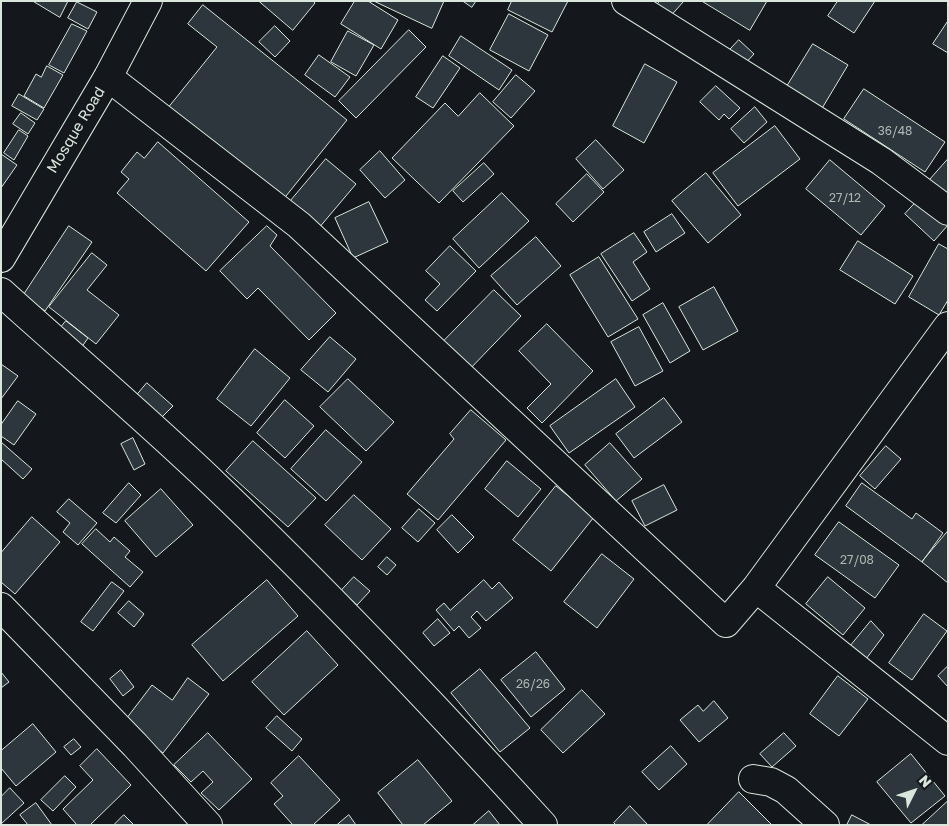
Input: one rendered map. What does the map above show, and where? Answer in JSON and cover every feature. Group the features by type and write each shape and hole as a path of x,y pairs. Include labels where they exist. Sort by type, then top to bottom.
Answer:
{"street":[{"name":"Mosque Road","path":"1,258 108,77 148,1"},
{"path":"626,1 881,161 948,212"},
{"path":"108,77 299,225 726,623 756,588 948,326"},
{"path":"1,292 174,447 248,517 474,748 544,825"},
{"path":"756,588 948,741"},
{"path":"1,607 208,825"},
{"path":"753,779 771,782 786,790 825,825"}],"building":[{"path":"33,1 68,1 60,17"},
{"path":"259,1 313,1 315,3 293,30"},
{"path":"355,1 368,1 398,20 381,49 341,24"},
{"path":"374,1 444,1 432,28"},
{"path":"463,1 476,1 472,7"},
{"path":"512,1 568,1 552,32 508,10"},
{"path":"660,1 684,1 667,20 654,8"},
{"path":"702,1 767,1 750,30"},
{"path":"838,1 875,1 854,33 828,16"},
{"path":"77,2 97,12 88,29 68,18"},
{"path":"203,5 347,120 282,201 167,109 217,47 188,24"},
{"path":"509,14 548,35 529,71 490,50"},
{"path":"948,21 948,53 933,44"},
{"path":"72,24 87,31 64,73 49,65"},
{"path":"275,26 290,41 275,57 259,42"},
{"path":"409,30 426,47 356,118 339,101"},
{"path":"348,31 374,45 356,76 331,62"},
{"path":"461,36 512,70 499,90 449,56"},
{"path":"739,40 754,54 742,67 727,53"},
{"path":"813,44 848,65 821,110 786,88"},
{"path":"319,55 350,77 335,97 305,75"},
{"path":"443,56 460,68 433,108 416,97"},
{"path":"645,64 677,82 644,143 613,126"},
{"path":"47,66 63,75 44,108 24,96 36,74 41,77"},
{"path":"516,75 535,91 511,118 493,102"},
{"path":"716,86 740,108 729,119 724,114 719,120 700,102"},
{"path":"864,89 945,142 925,172 844,119"},
{"path":"480,93 514,126 439,203 392,158 445,103 458,116"},
{"path":"19,94 44,109 37,120 12,106"},
{"path":"755,107 767,122 744,143 731,129"},
{"path":"21,113 35,123 28,134 13,124"},
{"path":"775,126 800,159 738,206 713,173"},
{"path":"19,130 28,136 14,160 4,153"},
{"path":"596,140 624,170 603,189 576,159"},
{"path":"158,142 249,222 206,271 117,193 129,179 121,172 137,152 144,158"},
{"path":"380,151 405,180 385,198 360,170"},
{"path":"1,154 17,165 1,188"},
{"path":"326,159 356,184 318,229 288,204"},
{"path":"948,159 948,201 927,183"},
{"path":"830,160 885,206 861,235 806,189"},
{"path":"484,163 494,174 463,202 453,191"},
{"path":"706,173 741,215 708,243 672,201"},
{"path":"587,174 604,192 573,222 556,204"},
{"path":"502,193 529,221 479,268 453,239"},
{"path":"919,199 948,225 934,241 905,214"},
{"path":"369,202 388,242 353,258 335,218"},
{"path":"672,214 685,233 656,252 644,232"},
{"path":"69,226 92,242 45,311 23,296"},
{"path":"267,226 277,235 270,246 336,313 309,340 258,288 247,299 220,271"},
{"path":"634,233 647,252 633,262 650,289 632,301 601,254"},
{"path":"536,237 561,266 517,305 491,276"},
{"path":"858,241 913,276 895,304 840,270"},
{"path":"939,244 948,249 948,300 939,315 909,297"},
{"path":"450,246 476,271 437,311 425,300 440,284 426,271"},
{"path":"92,253 107,265 87,290 119,315 96,344 49,307"},
{"path":"599,257 638,319 608,337 570,275"},
{"path":"714,287 738,331 703,350 679,307"},
{"path":"494,290 521,316 466,373 439,346"},
{"path":"663,303 690,351 670,363 643,315"},
{"path":"66,321 88,338 81,348 59,330"},
{"path":"547,324 593,371 542,423 527,408 551,384 519,351"},
{"path":"639,327 663,371 635,386 611,342"},
{"path":"330,337 356,359 328,392 301,370"},
{"path":"255,349 290,378 251,426 217,399"},
{"path":"1,364 18,376 1,399"},
{"path":"348,379 394,422 366,451 320,407"},
{"path":"616,379 635,407 569,453 550,426"},
{"path":"147,383 173,406 162,417 137,395"},
{"path":"664,398 682,422 634,458 616,434"},
{"path":"285,400 314,426 285,458 257,433"},
{"path":"18,401 36,414 14,445 1,436 1,425"},
{"path":"471,410 506,440 438,520 407,494 454,439 450,434"},
{"path":"326,430 362,462 326,501 291,469"},
{"path":"133,438 145,464 134,470 121,444"},
{"path":"253,441 316,498 288,527 226,471"},
{"path":"1,442 32,469 23,479 1,459"},
{"path":"610,443 642,479 616,501 585,465"},
{"path":"886,446 901,459 875,489 860,476"},
{"path":"507,461 541,489 518,517 485,489"},
{"path":"129,483 141,495 116,523 103,513"},
{"path":"862,483 912,519 916,513 943,533 922,562 846,506"},
{"path":"664,485 677,510 645,526 632,501"},
{"path":"556,486 594,517 551,571 513,540"},
{"path":"161,489 193,525 156,557 125,521"},
{"path":"354,495 391,529 362,560 325,525"},
{"path":"69,499 97,523 78,545 63,532 70,523 57,512"},
{"path":"419,509 435,523 418,542 402,528"},
{"path":"452,515 474,537 458,553 437,530"},
{"path":"32,517 60,542 15,594 1,582 1,553"},
{"path":"839,522 899,565 875,598 815,555"},
{"path":"96,529 110,542 114,537 130,551 125,557 143,572 130,587 82,544"},
{"path":"948,531 948,583 922,562"},
{"path":"602,554 634,579 597,628 564,602"},
{"path":"387,557 396,565 387,575 378,567"},
{"path":"354,577 370,591 357,605 341,591"},
{"path":"828,577 865,608 843,635 806,604"},
{"path":"267,580 298,616 223,681 192,645"},
{"path":"484,580 492,589 499,582 513,598 486,621 477,611 471,617 481,628 469,638 459,626 454,631 436,610 444,603 450,610"},
{"path":"112,582 124,591 93,631 81,622"},
{"path":"129,601 144,614 134,627 118,613"},
{"path":"924,614 947,631 912,680 889,663"},
{"path":"438,619 450,633 434,646 423,633"},
{"path":"871,621 884,635 863,663 848,649"},
{"path":"307,631 338,665 284,715 252,682"},
{"path":"536,652 565,689 531,717 501,680"},
{"path":"948,666 948,687 938,676"},
{"path":"480,669 530,728 500,752 451,693"},
{"path":"121,670 134,687 123,696 110,679"},
{"path":"1,672 9,682 1,688"},
{"path":"838,676 868,699 839,736 810,714"},
{"path":"188,678 209,694 163,753 123,723 152,685 172,700"},
{"path":"582,690 605,714 563,753 541,730"},
{"path":"714,701 728,718 699,742 680,720 698,705 703,711"},
{"path":"277,716 302,739 292,751 266,728"},
{"path":"33,724 56,752 16,786 1,768 1,751"},
{"path":"208,733 252,779 219,810 201,793 213,782 203,771 191,782 174,765"},
{"path":"784,733 796,746 772,767 760,754"},
{"path":"74,739 81,747 71,755 64,747"},
{"path":"671,746 687,764 659,790 642,772"},
{"path":"97,749 131,785 90,825 77,825 63,809 93,780 80,766"},
{"path":"911,754 945,796 911,823 877,782"},
{"path":"299,756 340,800 313,825 293,825 274,804 283,796 271,783"},
{"path":"418,760 452,801 423,825 403,825 378,793"},
{"path":"65,776 76,787 53,811 41,800"},
{"path":"10,788 24,803 1,824 1,797"},
{"path":"739,792 772,825 707,825"},
{"path":"948,801 948,825 922,825"},
{"path":"36,803 52,825 28,825 20,815"},
{"path":"630,806 648,825 616,825 614,823"},
{"path":"489,811 500,825 473,825"},
{"path":"124,815 134,825 114,825"},
{"path":"349,815 356,825 337,825"},
{"path":"852,815 871,825 847,825"}]}
